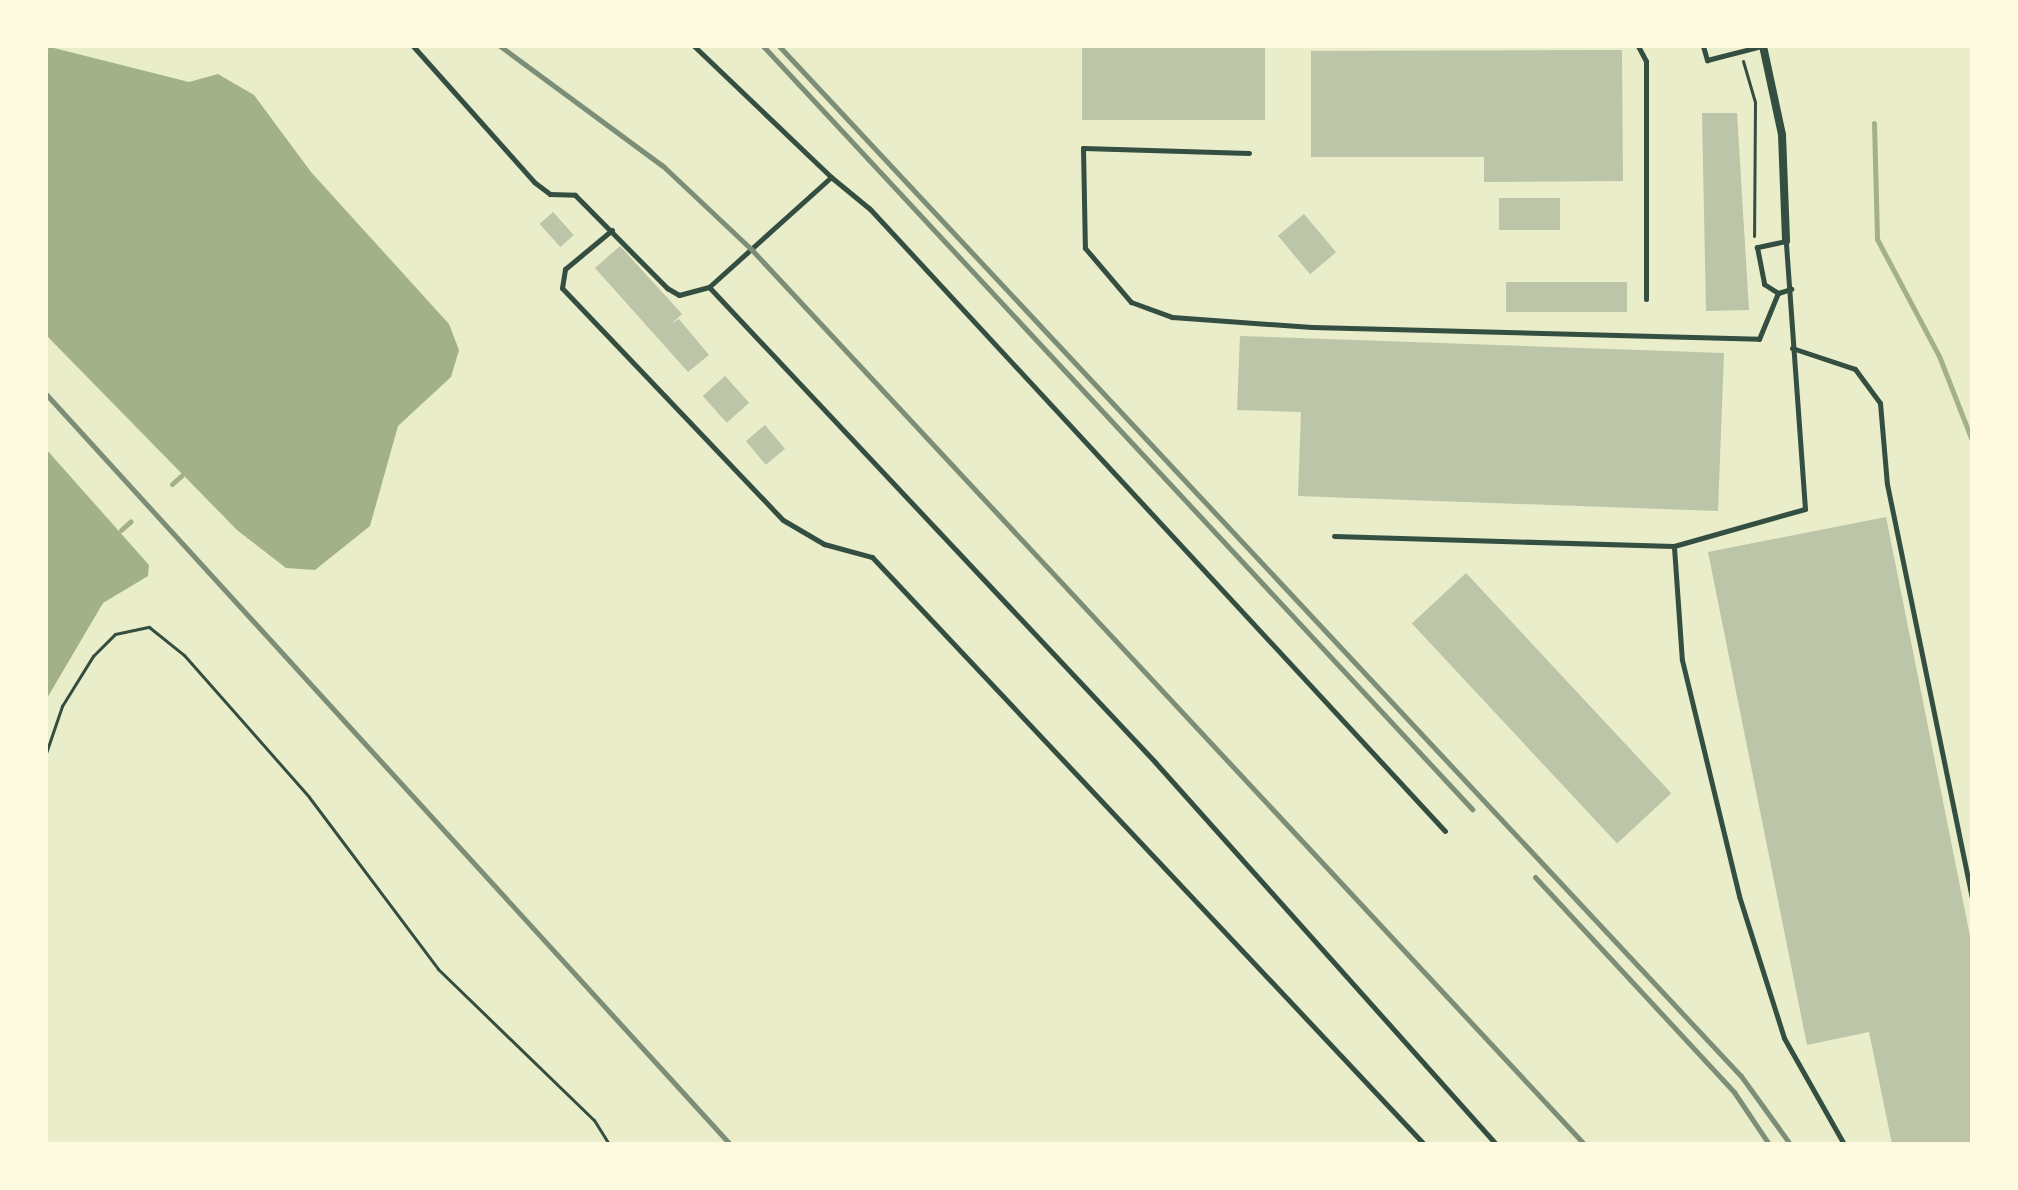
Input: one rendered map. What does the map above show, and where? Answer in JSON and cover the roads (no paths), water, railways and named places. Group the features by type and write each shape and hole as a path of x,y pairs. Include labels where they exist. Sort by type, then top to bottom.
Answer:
{"street":[{"path":"1762,46 1782,135 1786,241"}],"lane":[{"path":"413,46 534,182 550,194 575,195 667,288 679,295 709,287 831,177"},
{"path":"694,46 831,177 870,209 1445,831"},
{"path":"1638,46 1646,61 1646,299"},
{"path":"1703,46 1707,60 1762,46"},
{"path":"1249,153 1083,148 1085,248 1131,302 1172,317 1312,327 1759,339 1778,293"},
{"path":"612,230 565,269 562,288 783,520 824,544 872,557 1424,1144"},
{"path":"1334,536 1674,546 1805,509 1791,348 1791,289 1786,241 1757,247 1764,284 1778,293 1791,289"},
{"path":"709,287 1155,762 1496,1144"},
{"path":"1791,348 1855,369 1880,403 1887,484 1972,897"},
{"path":"1674,546 1682,660 1739,896 1784,1038 1844,1144"}],"waterway":[{"path":"1874,123 1877,239 1939,356 1972,440"},
{"path":"172,484 182,475"},
{"path":"121,530 131,521"}],"railway":[{"path":"500,46 663,166 751,249 1584,1144"},
{"path":"763,46 1472,809"},
{"path":"779,46 1741,1076 1790,1144"},
{"path":"46,394 730,1144"},
{"path":"1535,877 1734,1092 1769,1144"}]}
